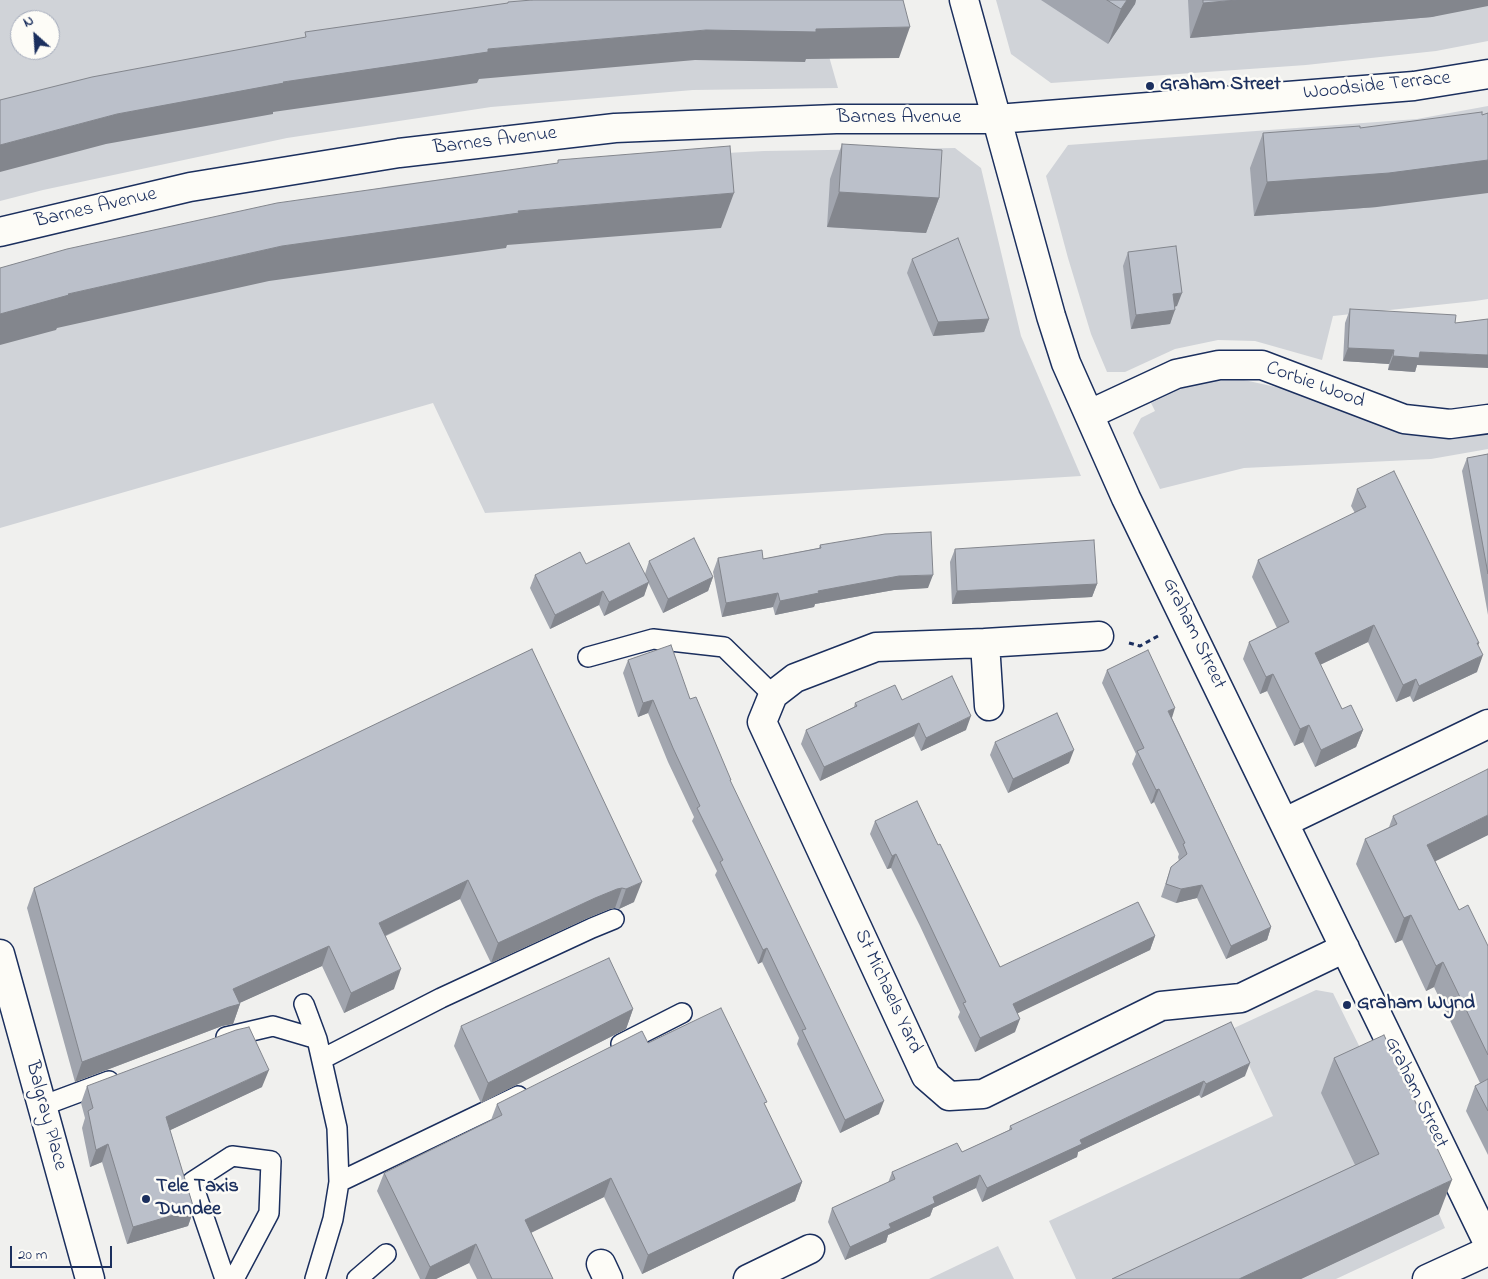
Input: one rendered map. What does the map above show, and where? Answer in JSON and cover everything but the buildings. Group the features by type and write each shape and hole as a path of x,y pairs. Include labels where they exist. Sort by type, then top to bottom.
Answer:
{"street":[{"name":"Graham Street","path":"964,0 1051,316 1066,363 1126,498 1285,822 1488,1244"},
{"name":"Woodside Terrace","path":"997,119 1414,86 1488,74"},
{"name":"Barnes Avenue","path":"0,232 199,186 399,152 615,128 836,119 997,119"},
{"name":"Corbie Wood","path":"1090,414 1176,374 1220,365 1262,365 1404,419 1450,424 1488,419"},
{"path":"773,695 795,678 876,647 1099,636"},
{"path":"985,643 989,706"},
{"name":"St Michaels Yard","path":"773,695 762,722 926,1076 949,1096 983,1094 1161,1006 1241,998 1345,948"},
{"path":"1285,822 1488,724"},
{"name":"Balgray Place","path":"0,954 90,1279"},
{"path":"748,1279 810,1249"},
{"path":"1427,1279 1488,1251"}],"lane":[{"path":"588,657 653,639 724,647 773,695"},
{"path":"322,1059 441,998 592,928 614,920"},
{"path":"304,1004 317,1039 338,1128 339,1182 333,1219 315,1279"},
{"path":"603,1053 682,1013"},
{"path":"207,1044 226,1037 273,1026 317,1039"},
{"path":"42,1106 125,1075"},
{"path":"339,1182 533,1089"},
{"path":"225,1279 192,1182 232,1156 271,1161 269,1214 234,1279"},
{"path":"357,1279 386,1254"}],"path":[{"path":"1099,636 1140,646 1186,622"}],"shaded area":[{"path":"0,0 813,0 838,88 693,90 491,107 287,138 43,190 0,201"},
{"path":"996,0 1488,0 1488,41 1436,51 1306,65 1051,83 1011,54"},
{"path":"1488,106 1488,299 1333,316 1322,360 1255,341 1218,340 1175,349 1125,372 1107,372 1091,334 1046,176 1068,145 1417,119"},
{"path":"955,148 981,168 1021,336 1081,476 485,513 433,403 0,528 0,268 57,252 390,186 518,169 633,158 764,151"},
{"path":"1235,378 1294,391 1407,432 1444,438 1488,433 1488,449 1431,459 1244,468 1160,489 1133,433 1141,418 1155,411 1151,403 1189,385"},
{"path":"1316,990 1333,993 1371,1070 1366,1189 1172,1279 1076,1279 1049,1221 1273,1116 1232,1029"},
{"path":"1439,1214 1445,1228 1336,1279 1301,1279"},
{"path":"998,1246 1014,1279 929,1279"}],"place":[{"name":"Graham Street","path":"1150,86"},
{"name":"Graham Wynd","path":"1347,1005"},
{"name":"Tele Taxis Dundee","path":"146,1199"}]}
